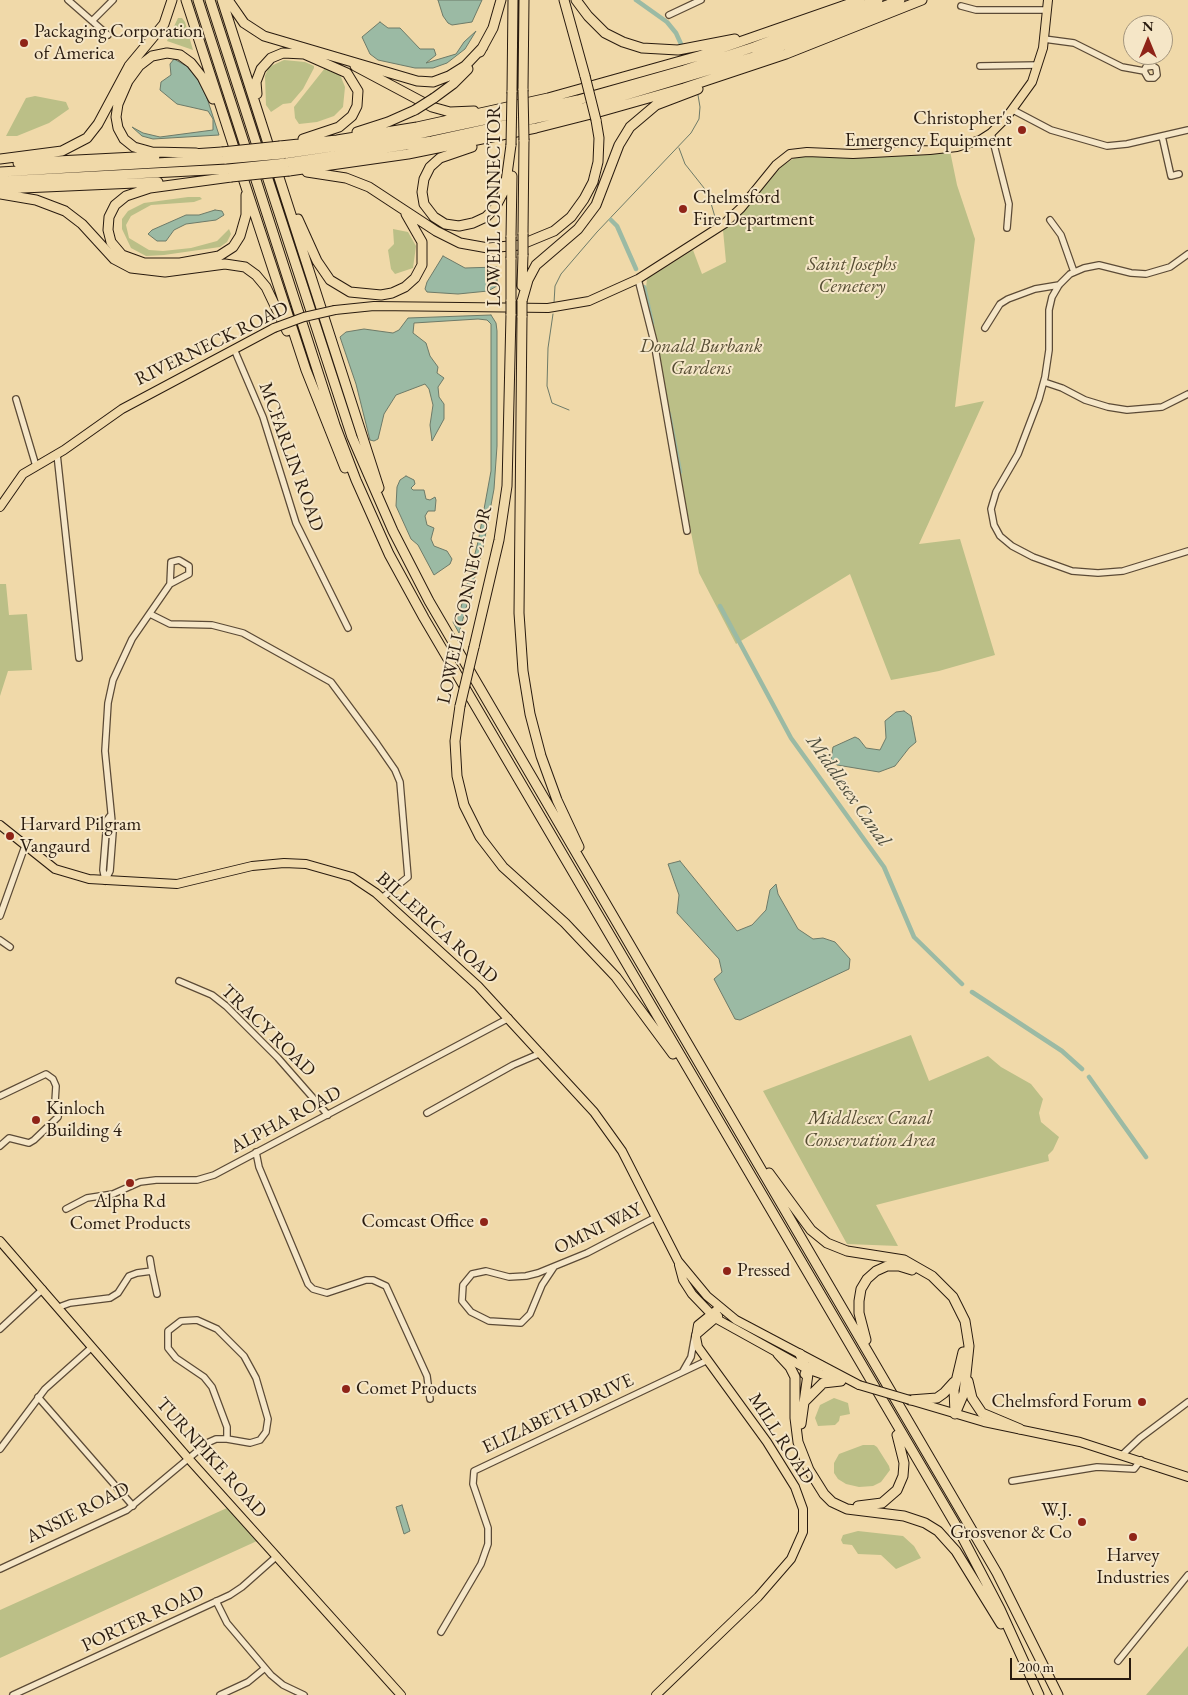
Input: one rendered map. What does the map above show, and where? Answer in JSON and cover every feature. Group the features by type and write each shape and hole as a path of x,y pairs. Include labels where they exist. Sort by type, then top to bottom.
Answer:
{"highway":[{"path":"0,160 62,151 87,138 98,124 129,66 164,24 172,0"},
{"path":"186,0 316,398"},
{"path":"198,0 334,425 370,514 396,567"},
{"path":"210,0 347,423 393,531 428,601 997,1573 1058,1695"},
{"path":"222,0 393,531"},
{"path":"228,0 240,19 259,34 318,50 407,79 428,82 454,73 465,66 483,47"},
{"path":"284,158 306,143 374,127 415,110 434,98 464,73 483,47 492,28 501,0"},
{"name":"LOWELL CONNECTOR","path":"513,0 510,424 506,486 498,540 460,706 455,741 457,776 464,805 480,837 503,867 565,923 622,985 654,1026 720,1123"},
{"name":"LOWELL CONNECTOR","path":"524,0 519,613 525,686 537,743 551,785 569,827 610,910"},
{"path":"284,158 369,187 445,236 473,246 506,247 542,238 560,227 571,217 591,187 599,152 596,120 564,0"},
{"path":"576,0 588,16 605,32 623,42 648,50 699,47 781,28"},
{"path":"306,143 442,122 548,98 660,68 860,0"},
{"path":"284,158 422,133 578,100 693,67 787,35 878,0"},
{"path":"0,181 227,164 432,141 583,108 739,61 829,29 900,0"},
{"path":"522,302 528,280 536,265 578,229 596,205 621,140 637,119 662,103 922,0"},
{"path":"318,50 367,72 428,106 445,111 474,111 548,98"},
{"path":"259,112 256,92 257,77 266,62 279,54 292,52 304,54 341,69 354,81 358,91 358,102 354,113 347,122 284,158"},
{"path":"227,164 196,154 143,151 130,144 120,132 116,112 121,95 139,66 152,56 171,53 184,57 192,63 205,82 233,145"},
{"path":"512,145 503,195 486,217 469,224 455,226 437,220 428,211 422,196 422,183 430,167 436,161 449,154 536,128 649,98 786,54"},
{"path":"0,189 284,158 408,154 536,128"},
{"path":"0,163 196,154"},
{"path":"227,164 126,196 115,205 109,217 108,230 111,242 125,257 144,263 180,264 223,254 236,244 244,226 246,209 244,180"},
{"path":"0,172 227,164"},
{"path":"279,177 324,272 338,286 360,294 381,295 401,290 413,281 422,265 424,251 420,236 408,216 392,202"},
{"path":"0,194 43,202 65,211 79,221 114,259 131,268 172,272 229,264 249,269 263,282 272,297 316,398 356,496 969,1549 1026,1664 1039,1695"},
{"path":"728,1113 796,1212 819,1237 827,1243 847,1251 904,1260 926,1273 945,1288 960,1307 967,1328 967,1371 970,1394 978,1408 989,1417 1020,1429"},
{"path":"879,1370 863,1331 859,1301 861,1289 867,1278 876,1271 888,1266 898,1266 913,1270 932,1283 955,1309 960,1321 964,1342 962,1361 953,1393 955,1414"},
{"path":"778,1354 793,1372 797,1383 795,1418 798,1442 809,1470 824,1494 832,1502 846,1510 904,1516 925,1523 943,1535 956,1551 1026,1664"},
{"path":"800,1354 807,1369 802,1406 804,1442 812,1465 824,1486 843,1502 868,1506 882,1503 892,1496 903,1476 904,1463 901,1444 882,1400"},
{"path":"796,1398 807,1369 812,1366 821,1366"},
{"path":"955,1414 964,1393 967,1371"},
{"path":"910,1400 927,1400 940,1396 956,1377"},
{"path":"802,1406 809,1394 823,1383 841,1381"}],"main road":[{"name":"RIVERNECK ROAD","path":"0,507 23,474 57,454 146,394 274,328 298,319 335,310 374,306 564,307 599,298 638,279 724,224 741,208 776,165 790,154 807,152 870,154 941,149 973,143 991,133 1013,110 1032,82 1044,39 1048,0"},
{"name":"BILLERICA ROAD","path":"0,825 55,869 79,877 105,881 177,884 252,866 284,863 306,864 352,877 382,898 442,951 509,1018 602,1122 622,1151 678,1261 687,1287 712,1316 807,1369 841,1381 955,1414 1080,1442 1188,1477"},
{"name":"TURNPIKE ROAD","path":"1,1243 43,1289 188,1458 401,1695"},
{"name":"BILLERICA ROAD","path":"678,1261 697,1286 721,1310 859,1385"},
{"path":"697,1334 698,1325 721,1310"},
{"name":"MILL ROAD","path":"656,1695 738,1619 762,1593 792,1559 803,1532 803,1510 795,1487 767,1442 698,1346 697,1334"}],"street":[{"path":"68,0 108,35"},
{"path":"92,21 113,0"},
{"path":"669,15 701,0"},
{"path":"961,6 976,10 1047,10"},
{"path":"1044,39 1074,43 1115,65 1144,71"},
{"path":"980,66 1038,65"},
{"path":"1013,110 1046,128 1097,144 1117,145 1188,130"},
{"path":"991,133 1010,204 1007,228"},
{"path":"1162,136 1171,176 1179,174"},
{"path":"1050,220 1061,234 1074,272"},
{"path":"1188,254 1170,267 1146,274 1131,273 1099,265 1074,272 1059,285 1052,297 1049,310 1049,350 1044,382 1030,426 1018,454 996,492 991,509 994,525 1000,536 1033,557 1072,571 1098,573 1124,571 1188,551"},
{"path":"638,279 654,342 687,531"},
{"path":"985,328 1000,304 1008,299 1035,289 1059,285"},
{"name":"MCFARLIN ROAD","path":"234,349 262,417 296,523 348,628"},
{"path":"1044,382 1085,400 1127,410 1162,406 1188,394"},
{"path":"16,399 36,466"},
{"path":"57,454 79,658"},
{"path":"105,881 103,870 107,820 110,816 105,751 108,703 123,655 170,584 189,574 189,566 179,560 171,562 170,584"},
{"path":"150,614 170,624 212,625 243,633 331,682 382,751 395,770 400,782 408,877 382,898"},
{"path":"0,916 25,846"},
{"path":"0,940 10,947"},
{"name":"TRACY ROAD","path":"179,981 212,995 226,1006 278,1058 328,1115"},
{"name":"ALPHA ROAD","path":"66,1210 87,1198 113,1194 140,1182 204,1179 509,1018"},
{"path":"427,1113 513,1065 541,1053"},
{"path":"0,1096 46,1074 54,1079 56,1086 55,1102 59,1110 58,1117 34,1140 29,1143 9,1138 0,1146"},
{"path":"256,1152 259,1167 308,1284 312,1289 326,1293 366,1280 372,1280 386,1286 427,1376 430,1398"},
{"name":"OMNI WAY","path":"554,1267 542,1285 530,1314 521,1324 489,1321 472,1312 462,1301 462,1285 467,1277 478,1272 486,1271 510,1277 526,1276 554,1267 656,1217"},
{"path":"150,1259 157,1294"},
{"path":"58,1308 70,1303 106,1300 116,1295 131,1275 152,1271"},
{"path":"0,1329 43,1289"},
{"path":"197,1320 217,1329 244,1356 256,1378 268,1419 266,1432 260,1440 250,1444 227,1439 227,1429 220,1404 210,1384 176,1358 168,1348 168,1331 181,1321 197,1320"},
{"path":"680,1373 691,1358 697,1334"},
{"path":"0,1449 38,1397 92,1347"},
{"name":"ELIZABETH DRIVE","path":"441,1632 482,1564 488,1544 488,1528 473,1484 474,1471 708,1360"},
{"path":"38,1397 133,1506"},
{"path":"1122,1455 1140,1438 1188,1402"},
{"name":"ANSIE ROAD","path":"0,1569 133,1506 211,1440 227,1439"},
{"path":"1012,1481 1097,1467 1134,1469 1140,1460"},
{"name":"PORTER ROAD","path":"13,1695 216,1601 242,1587 277,1556"},
{"path":"1118,1661 1188,1575"},
{"path":"216,1601 227,1623 265,1668 279,1682 304,1695"},
{"path":"220,1695 248,1682 265,1668"}],"green space":[{"path":"178,18 182,18 185,22 193,50 167,41"},
{"path":"284,60 305,62 314,66 314,68 303,89 291,103 283,104 271,112 266,105 265,76 269,67"},
{"path":"325,68 338,73 341,77 345,87 343,107 334,116 317,122 299,124 295,118 294,107"},
{"path":"35,96 66,102 69,109 49,123 17,136 6,136 26,98"},
{"name":"Saint Josephs Cemetery","path":"950,151 957,185 975,239 955,407 984,401 919,544 960,539 995,655 939,671 891,680 850,574 736,644 699,573 645,297 647,279 693,250 702,274 726,262 723,230 734,222 782,166 796,157 858,158"},
{"path":"200,197 202,199 194,202 151,205 131,216 126,225 129,238 149,250 163,251 191,248 217,241 229,229 231,234 227,242 220,247 164,255 146,256 131,248 122,229 122,219 128,211 144,203"},
{"path":"393,229 408,232 416,246 413,268 395,274 391,269 388,250 394,244"},
{"path":"0,584 6,584 9,615 27,614 32,670 8,671 0,696"},
{"name":"Middlesex Canal Conservation Area","path":"911,1035 929,1081 988,1056 1001,1067 1031,1084 1043,1099 1039,1113 1041,1122 1059,1137 1053,1150 1048,1155 1049,1161 876,1205 898,1246 847,1244 763,1091"},
{"path":"834,1398 848,1403 850,1414 840,1416 839,1421 835,1425 818,1426 815,1418 820,1405"},
{"path":"863,1445 874,1445 877,1447 890,1470 881,1482 873,1486 859,1487 846,1484 838,1479 834,1473 834,1463 839,1454"},
{"path":"227,1508 257,1541 0,1658 0,1610"},
{"path":"858,1531 903,1536 914,1546 921,1558 896,1569 881,1555 858,1554 852,1545 843,1544 841,1540 843,1535"},
{"path":"1188,1646 1188,1695 1146,1695"}],"shaded area":[{"path":"438,0 482,0 472,22 452,25 443,16"},
{"path":"380,22 388,28 400,28 420,49 434,49 436,55 426,63 456,54 464,42 476,31 465,49 447,63 433,68 415,68 378,60 370,54 362,37"},
{"path":"174,59 188,67 198,79 205,92 219,135 153,139 142,136 132,127 143,133 160,137 213,130 213,119 208,111 177,104 160,90 161,82 171,75 170,64"},
{"path":"215,210 222,211 224,215 216,220 186,224 174,230 166,241 157,241 148,234 152,230 186,215 199,215"},
{"path":"443,256 465,268 497,267 497,286 488,291 458,294 427,292 425,289 427,282"},
{"path":"491,315 496,323 497,331 497,446 494,489 483,548 459,633 453,622 460,611 478,542 491,471 491,324 487,320 478,319 414,323 413,333 426,343 430,356 438,367 437,373 444,378 438,387 439,397 444,404 444,419 432,441 430,425 433,405 429,389 425,384 396,395 384,414 378,439 370,440 356,384 340,337 346,332 364,329 393,333 399,330 408,318"},
{"path":"406,476 414,480 415,484 411,488 413,490 424,490 426,499 430,500 435,497 436,500 435,511 428,511 425,516 427,525 434,528 431,539 434,546 447,551 452,559 450,564 434,575 418,545 411,539 396,506 397,487 400,480"},
{"path":"904,711 911,716 916,742 895,766 879,772 837,765 831,760 833,747 855,737 866,748 880,750 886,738 885,721 896,712"},
{"path":"680,861 737,931 752,925 766,910 770,890 776,884 778,894 798,929 813,939 823,938 835,942 850,959 849,969 740,1020 735,1019 714,979 722,972 719,959 677,913 679,895 668,864"},
{"path":"402,1505 410,1531 404,1534 396,1507"}],"waterway":[{"path":"636,0 667,22 676,33 681,44"},
{"path":"554,303 555,286 561,274 597,232 691,133 699,119 698,95"},
{"path":"679,148 685,164 708,193 717,224"},
{"name":"Middlesex Canal","path":"611,220 617,226 636,269"},
{"name":"Middlesex Canal","path":"644,287 652,323"},
{"path":"553,314 548,348 547,386 552,403 569,410"},
{"name":"Middlesex Canal","path":"669,414 680,472"},
{"name":"Middlesex Canal","path":"720,606 791,738 884,867 914,937 962,984"},
{"name":"Middlesex Canal","path":"972,992 1062,1051 1082,1069"},
{"name":"Middlesex Canal","path":"1089,1077 1146,1157"}],"place":[{"name":"Packaging Corporation of America","path":"24,43"},
{"name":"Christopher's Emergency Equipment","path":"1022,130"},
{"name":"Chelmsford Fire Department","path":"683,209"},
{"name":"Harvard Pilgram Vangaurd","path":"10,836"},
{"name":"Kinloch Building 4","path":"36,1120"},
{"name":"Alpha Rd Comet Products","path":"130,1183"},
{"name":"Comcast Office","path":"484,1222"},
{"name":"Pressed","path":"727,1271"},
{"name":"Comet Products","path":"346,1389"},
{"name":"Chelmsford Forum","path":"1142,1402"},
{"name":"W.J. Grosvenor & Co","path":"1082,1522"},
{"name":"Harvey Industries","path":"1133,1537"}],"park label":[{"name":"Donald Burbank Gardens","path":"701,358"}]}
